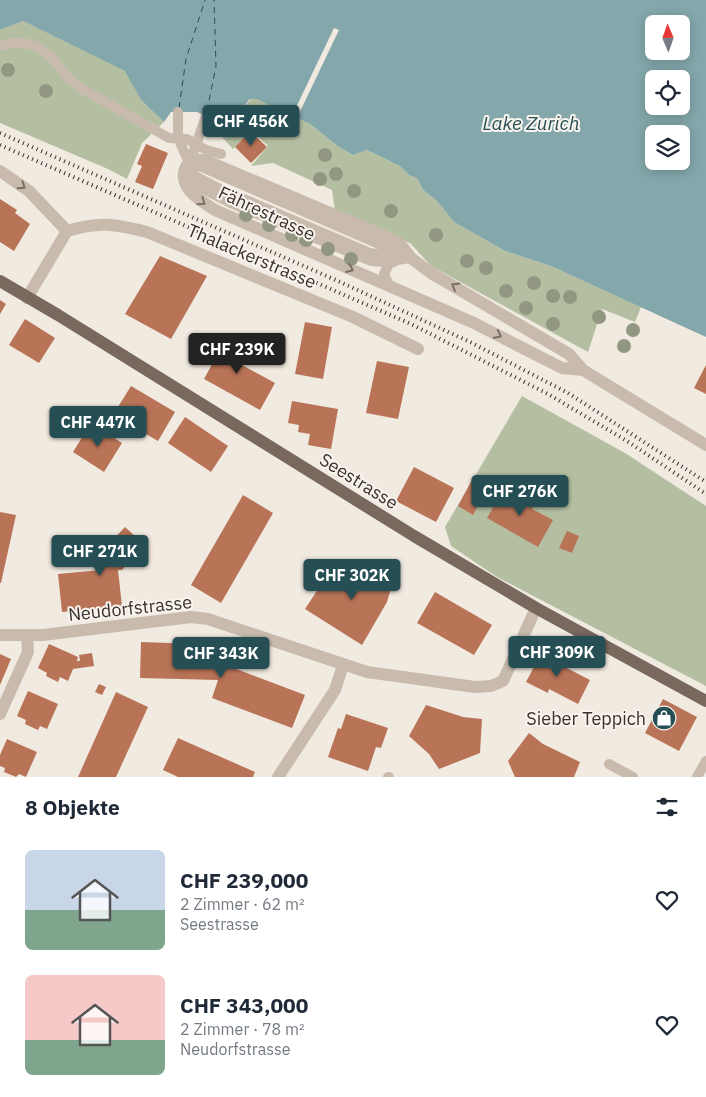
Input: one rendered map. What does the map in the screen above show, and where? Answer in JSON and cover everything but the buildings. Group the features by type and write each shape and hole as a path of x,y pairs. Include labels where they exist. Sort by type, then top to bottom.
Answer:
{"main road":[{"name":"Seestrasse","path":"0,281 414,536 536,608 706,701"}],"street":[{"name":"Fährestrasse","path":"583,370 562,368 474,323 215,210 197,198 186,186 184,171 190,162 197,159 207,161 385,236 401,245 411,258 431,273 569,354 583,370 704,441"},
{"path":"0,171 29,191 67,231 27,298"},
{"name":"Thalackerstrasse","path":"67,231 84,225 99,224 118,225 146,232 353,317 418,350"},
{"name":"Neudorfstrasse","path":"0,635 27,636 191,617 208,619 367,672 475,687 491,686 503,681 536,608"},
{"path":"0,714 28,652 27,636"},
{"path":"278,777 335,690 343,665"}],"lane":[{"path":"0,46 18,43 35,46 51,56 69,79 84,90 169,138 187,139 206,150 221,154"},
{"path":"178,112 178,138 190,162"},
{"path":"206,116 190,162 194,185 233,204 371,261 382,262 411,258"},
{"path":"389,286 384,274 389,264 411,258"},
{"path":"697,777 706,761"},
{"path":"609,764 633,777"}],"green space":[{"path":"23,21 126,71 141,100 164,122 142,143 127,179 0,123 0,30"},
{"path":"257,98 310,124 339,147 353,155 367,150 400,166 409,175 417,178 423,190 436,200 454,222 505,251 551,266 641,307 635,322 602,309 588,352 431,266 410,243 335,211 332,190 273,163 251,166 268,146 251,130 233,149 219,134 251,99"},
{"path":"522,396 625,453 706,506 706,686 497,577 451,546 445,527"}],"water":[{"name":"Lake Zurich","path":"0,0 706,0 706,337 551,266 505,251 454,222 436,200 423,190 417,178 409,175 400,166 367,150 353,155 339,147 310,124 257,99 250,99 227,125 197,112 171,112 164,122 141,100 125,71 23,21 0,30"}],"pier":[{"path":"334,28 339,30 297,118 292,116"}],"ferry route":[{"path":"179,108 186,59 205,0"},
{"path":"207,111 216,66 214,0"}],"railway":[{"path":"0,133 338,281 470,342 568,393 706,482"},
{"path":"0,145 411,324 548,394 627,441 706,494"}],"place":[{"name":"Sieber Teppich","path":"664,718"}]}
